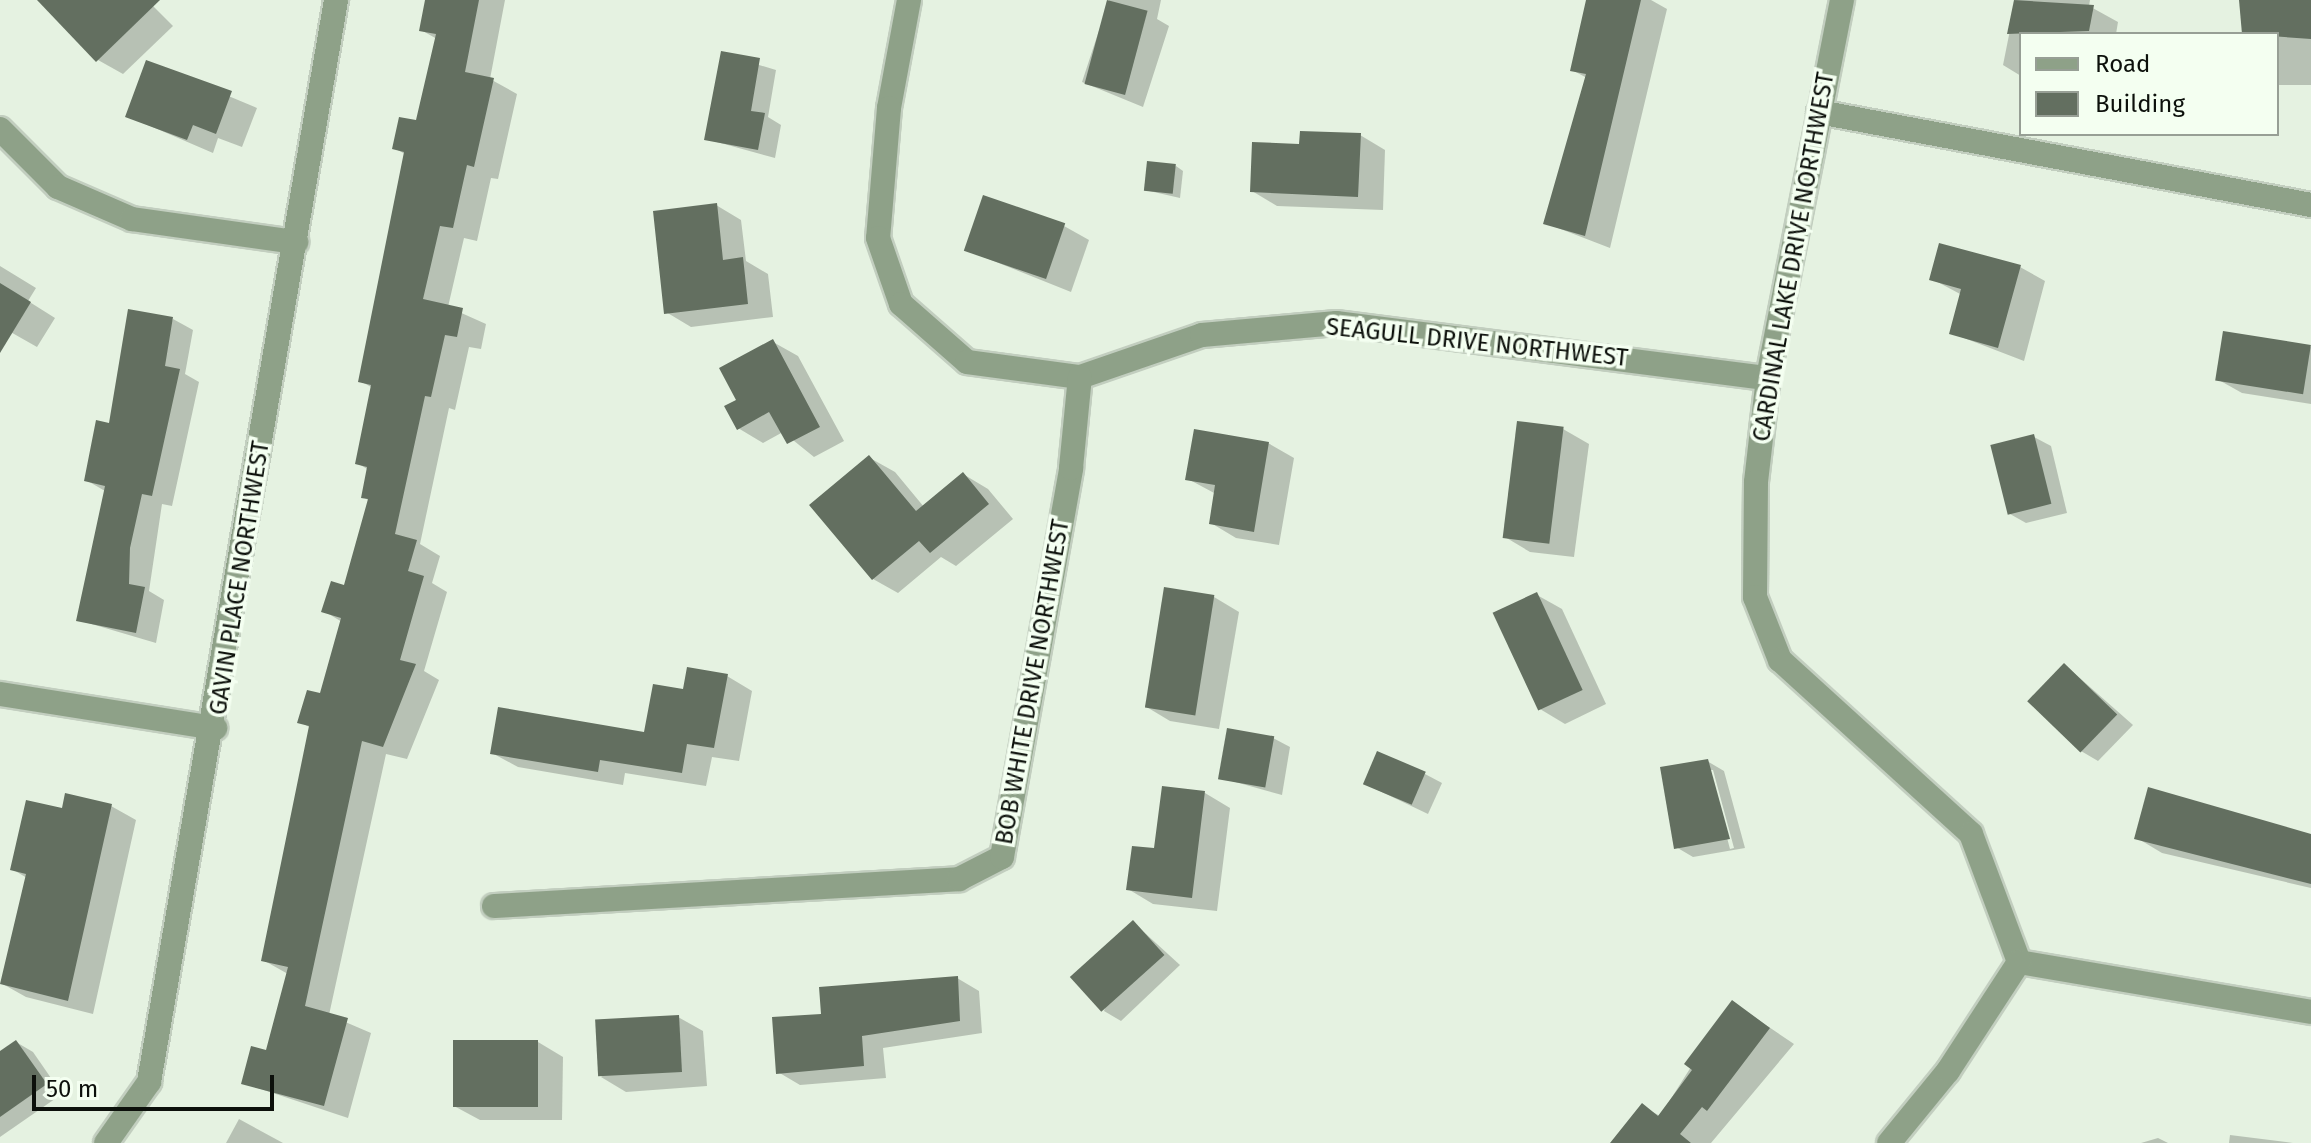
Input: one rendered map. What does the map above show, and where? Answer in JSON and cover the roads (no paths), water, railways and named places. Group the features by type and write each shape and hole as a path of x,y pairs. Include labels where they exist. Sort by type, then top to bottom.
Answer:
{"street":[{"name":"GAVIN PLACE NORTHWEST","path":"106,1143 149,1082 215,728 336,0"},
{"name":"SEAGULL DRIVE NORTHWEST","path":"909,0 889,108 878,238 901,304 967,362 1080,377 1202,335 1336,323 1768,378"},
{"name":"CARDINAL LAKE DRIVE NORTHWEST","path":"1842,0 1768,378 1756,482 1755,597 1780,660 1971,834 2019,962"},
{"path":"1819,112 2311,205"},
{"path":"0,129 58,187 132,219 296,242"},
{"name":"BOB WHITE DRIVE NORTHWEST","path":"494,906 959,879 1002,857 1071,468 1080,377"},
{"path":"0,694 215,728"},
{"path":"1889,1143 1948,1071 2019,962 2311,1012"}]}
